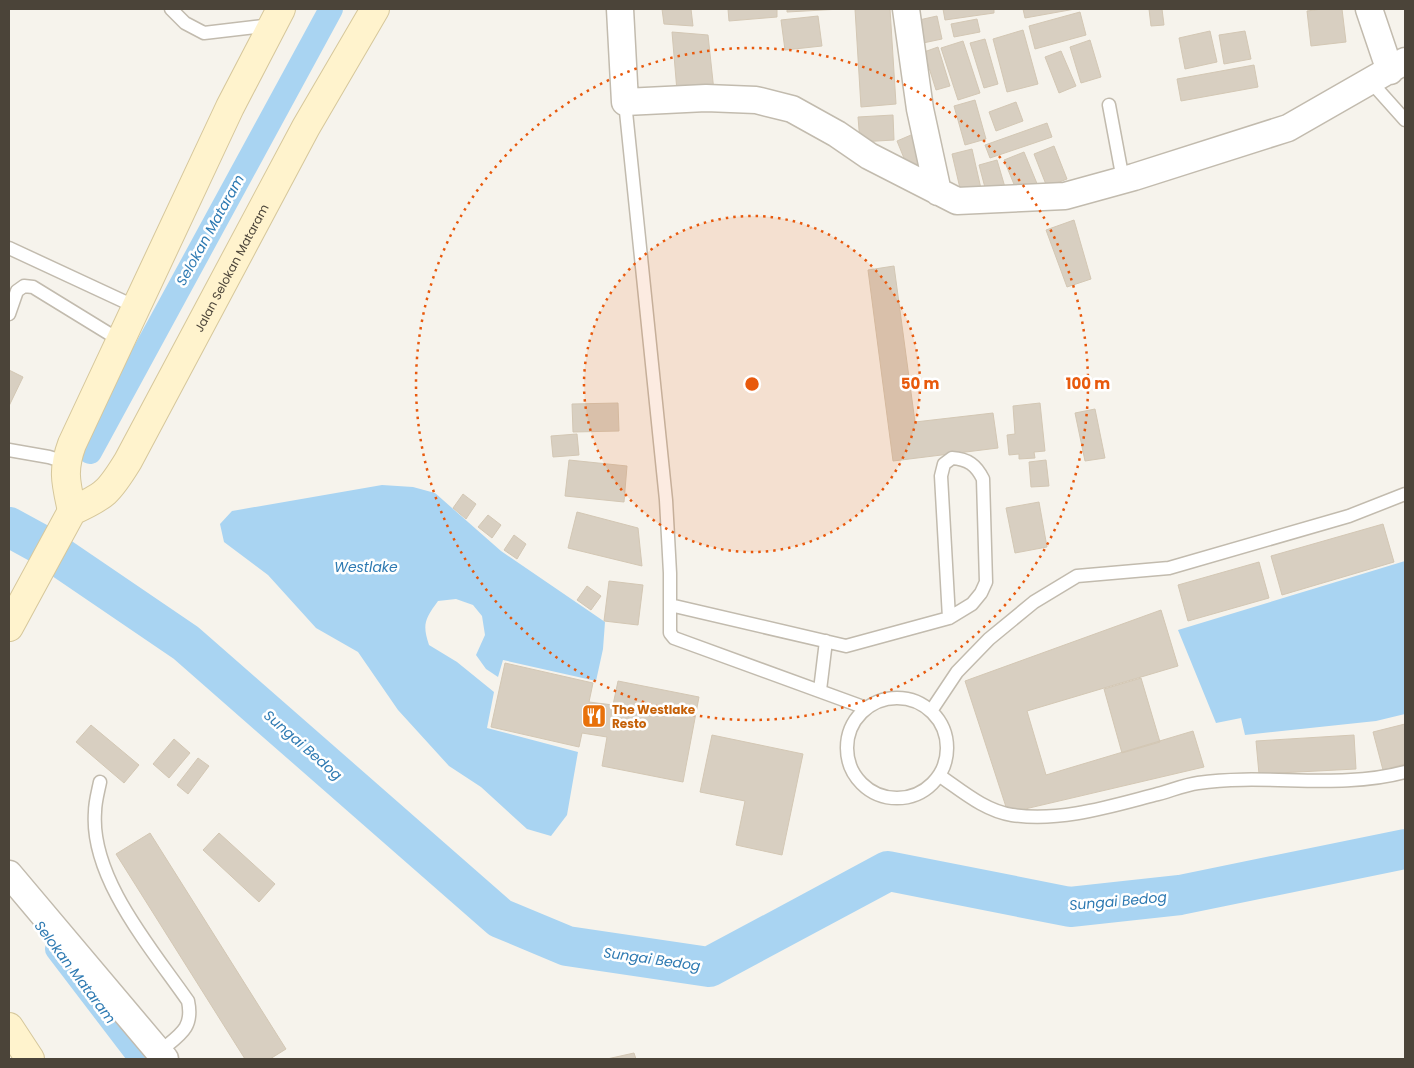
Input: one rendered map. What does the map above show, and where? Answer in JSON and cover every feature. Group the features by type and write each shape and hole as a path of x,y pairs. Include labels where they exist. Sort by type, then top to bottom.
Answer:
{"street":[{"name":"Jalan Selokan Mataram","path":"68,519 110,490 128,461 306,127 375,9"},
{"path":"620,9 625,102 706,98 756,100 792,109 837,134 869,156 957,201 1065,196 1123,180 1288,128 1389,72 1369,9"},
{"path":"906,9 920,109 938,192"},
{"path":"9,628 68,519 65,462 230,107 277,17"},
{"path":"9,874 162,1055"},
{"path":"9,1027 30,1059"}],"lane":[{"path":"171,9 185,23 204,33 277,17"},
{"path":"1389,72 1405,120"},
{"path":"625,102 666,500 670,605 669,630 674,638 866,708"},
{"path":"1108,105 1123,180"},
{"path":"9,248 136,307"},
{"path":"9,314 18,291 24,286 33,287 121,341"},
{"path":"9,450 65,462"},
{"path":"670,605 846,646 949,618 972,604 981,593 986,582 983,479 978,468 964,458 952,458 944,464 941,476 949,618"},
{"path":"931,711 957,672 989,639 1034,602 1077,576 1169,568 1341,519 1405,494"},
{"path":"820,690 826,641"},
{"path":"887,698 911,699 931,711 944,731 947,754 940,776 918,794 898,797 889,798 863,786 848,760 849,731 866,708 887,698"},
{"path":"940,776 978,802 1001,813 1062,817 1196,783 1223,781 1304,782 1388,776 1405,772"},
{"path":"100,782 94,812 96,835 106,876 116,896 188,1001 191,1014 188,1024 182,1033 162,1055"}],"water":[{"name":"Westlake","path":"382,485 413,487 435,493 501,551 605,622 603,649 596,681 503,660 498,677 486,669 476,655 485,635 482,616 473,605 456,599 438,601 426,622 425,627 429,645 457,662 494,692 487,728 578,752 567,815 551,836 527,829 481,787 449,766 398,710 358,652 316,628 268,575 224,542 220,524 232,511"},
{"path":"1405,561 1405,714 1376,721 1245,735 1241,718 1216,723 1178,630"}],"building":[{"path":"662,9 691,9 693,26 664,24"},
{"path":"728,9 777,9 777,17 729,21"},
{"path":"787,9 841,9 787,12"},
{"path":"855,9 890,9 896,104 861,107"},
{"path":"943,9 994,9 994,13 945,20"},
{"path":"1023,9 1075,9 1025,18"},
{"path":"1149,9 1162,9 1164,25 1151,26"},
{"path":"1342,9 1346,42 1311,46 1307,11"},
{"path":"1080,12 1086,35 1035,49 1029,26"},
{"path":"818,16 822,46 785,50 781,20"},
{"path":"937,16 942,39 923,43 919,20"},
{"path":"977,19 980,32 954,37 951,24"},
{"path":"1023,30 1038,84 1007,92 993,39"},
{"path":"1210,31 1217,62 1185,69 1179,38"},
{"path":"1245,31 1251,59 1224,64 1219,35"},
{"path":"672,32 708,35 714,91 677,91"},
{"path":"985,39 998,84 984,88 970,43"},
{"path":"1090,40 1101,77 1081,83 1070,47"},
{"path":"963,41 980,93 958,100 941,48"},
{"path":"938,47 950,86 936,90 924,52"},
{"path":"1061,51 1076,86 1059,93 1045,57"},
{"path":"1254,65 1258,87 1181,101 1177,79"},
{"path":"975,100 986,139 965,145 954,106"},
{"path":"1016,102 1023,121 996,131 989,112"},
{"path":"893,115 894,140 860,142 858,117"},
{"path":"1047,123 1052,137 990,158 985,145"},
{"path":"918,132 926,160 908,168 897,141"},
{"path":"1054,146 1067,179 1047,187 1034,154"},
{"path":"972,149 982,193 962,197 952,154"},
{"path":"1024,152 1038,186 1018,194 1004,160"},
{"path":"997,160 1007,194 988,199 979,165"},
{"path":"1074,220 1091,279 1067,287 1046,230"},
{"path":"894,266 915,422 993,413 998,448 893,461 868,270"},
{"path":"9,370 23,377 9,406"},
{"path":"618,403 619,431 573,432 572,404"},
{"path":"1040,403 1045,451 1034,452 1035,458 1019,459 1019,454 1009,455 1007,435 1015,434 1013,406"},
{"path":"1095,409 1105,458 1085,461 1075,413"},
{"path":"577,434 579,455 553,457 551,436"},
{"path":"569,460 627,466 624,502 565,496"},
{"path":"1046,460 1049,486 1031,487 1029,462"},
{"path":"463,494 476,504 466,519 453,508"},
{"path":"1039,502 1047,547 1015,553 1006,508"},
{"path":"577,512 638,528 642,566 568,548"},
{"path":"488,515 501,525 492,538 478,527"},
{"path":"1383,524 1394,562 1282,595 1271,556"},
{"path":"514,535 526,544 517,559 504,550"},
{"path":"1259,562 1269,598 1188,621 1178,585"},
{"path":"609,581 643,585 638,625 604,621"},
{"path":"587,586 601,596 591,610 577,600"},
{"path":"1161,610 1178,666 1027,711 1046,775 1193,731 1204,767 1008,813 965,681"},
{"name":"The Westlake Resto","path":"505,663 593,683 589,702 613,705 618,681 699,697 683,782 602,766 607,737 582,733 579,747 491,727"},
{"path":"1141,678 1160,742 1122,753 1104,689"},
{"path":"1405,724 1405,764 1383,770 1373,732"},
{"path":"91,725 139,765 124,783 76,742"},
{"path":"712,735 803,754 782,855 736,845 745,801 700,792"},
{"path":"1354,735 1356,769 1259,774 1256,741"},
{"path":"174,739 190,753 169,778 153,764"},
{"path":"198,758 209,766 188,794 177,785"},
{"path":"150,833 286,1049 270,1059 245,1059 116,854"},
{"path":"219,833 275,884 259,902 203,850"},
{"path":"634,1053 636,1059 607,1059"}],"waterway":[{"name":"Selokan Mataram","path":"90,452 331,9"},
{"name":"Sungai Bedog","path":"9,527 42,545 186,643 500,918 567,946 709,967 888,871 1070,907 1180,895 1405,849"},
{"name":"Selokan Mataram","path":"57,949 141,1059"}],"place":[{"name":"The Westlake Resto","path":"594,716"}]}
